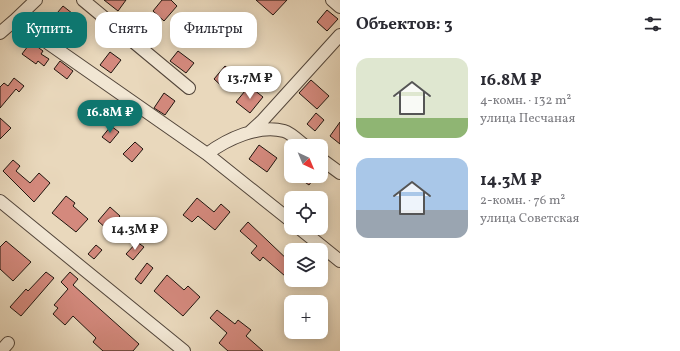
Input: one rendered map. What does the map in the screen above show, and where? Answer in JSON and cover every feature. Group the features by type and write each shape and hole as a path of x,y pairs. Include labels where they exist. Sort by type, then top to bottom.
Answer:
{"street":[{"path":"23,12 36,0"},
{"path":"83,0 189,88"},
{"path":"332,0 340,7"},
{"path":"0,33 12,23"},
{"path":"247,135 262,121 340,35"},
{"path":"55,48 207,154 284,215"},
{"path":"207,154 231,141 259,130 286,132 296,139"},
{"path":"328,164 340,173"},
{"path":"0,201 184,351"},
{"path":"308,235 340,261"}],"building":[{"path":"104,0 126,0 118,11"},
{"path":"162,0 171,0 177,6 170,12 164,21 162,19 162,12 153,11"},
{"path":"256,0 287,0 273,15"},
{"path":"63,6 71,12 58,12"},
{"path":"327,10 338,19 327,31 317,22"},
{"path":"26,48 39,48 43,51 41,54 49,59 44,66 38,61 36,64 22,54"},
{"path":"178,51 194,63 186,73 170,61"},
{"path":"110,52 121,60 111,73 100,65"},
{"path":"60,61 73,71 67,79 54,69"},
{"path":"225,66 237,76 226,90 214,79"},
{"path":"14,78 24,86 19,92 16,89 0,108 0,87 4,83 8,86"},
{"path":"311,80 329,96 317,109 299,93"},
{"path":"249,86 263,97 250,113 236,102"},
{"path":"164,93 175,101 165,115 154,108"},
{"path":"316,113 324,120 315,131 307,124"},
{"path":"0,118 11,128 0,139"},
{"path":"340,122 340,144 330,136"},
{"path":"111,126 119,132 110,143 102,137"},
{"path":"135,142 143,149 132,162 123,154"},
{"path":"259,145 277,158 267,172 249,159"},
{"path":"13,160 20,166 16,171 30,183 39,173 50,183 34,202 3,171"},
{"path":"66,196 75,203 73,206 88,219 76,232 52,213"},
{"path":"197,198 214,212 221,204 230,212 215,230 198,216 192,222 183,215"},
{"path":"110,207 120,216 108,230 98,221"},
{"path":"248,222 284,256 284,275 263,257 260,261 251,253 257,246 240,231"},
{"path":"6,241 31,262 13,281 0,269 0,247"},
{"path":"137,242 144,247 133,260 126,254"},
{"path":"96,245 102,250 94,259 88,254"},
{"path":"147,263 153,268 141,284 135,279"},
{"path":"46,272 54,278 21,316 10,307 26,289 28,291"},
{"path":"70,272 78,279 73,285 139,344 133,351 103,351 93,342 96,338 73,316 65,325 53,314 58,308 54,305 68,289 61,282"},
{"path":"167,275 184,290 188,286 200,297 183,316 154,291"},
{"path":"217,310 235,324 238,320 251,330 246,336 263,351 228,351 219,343 227,333 210,318"}]}
